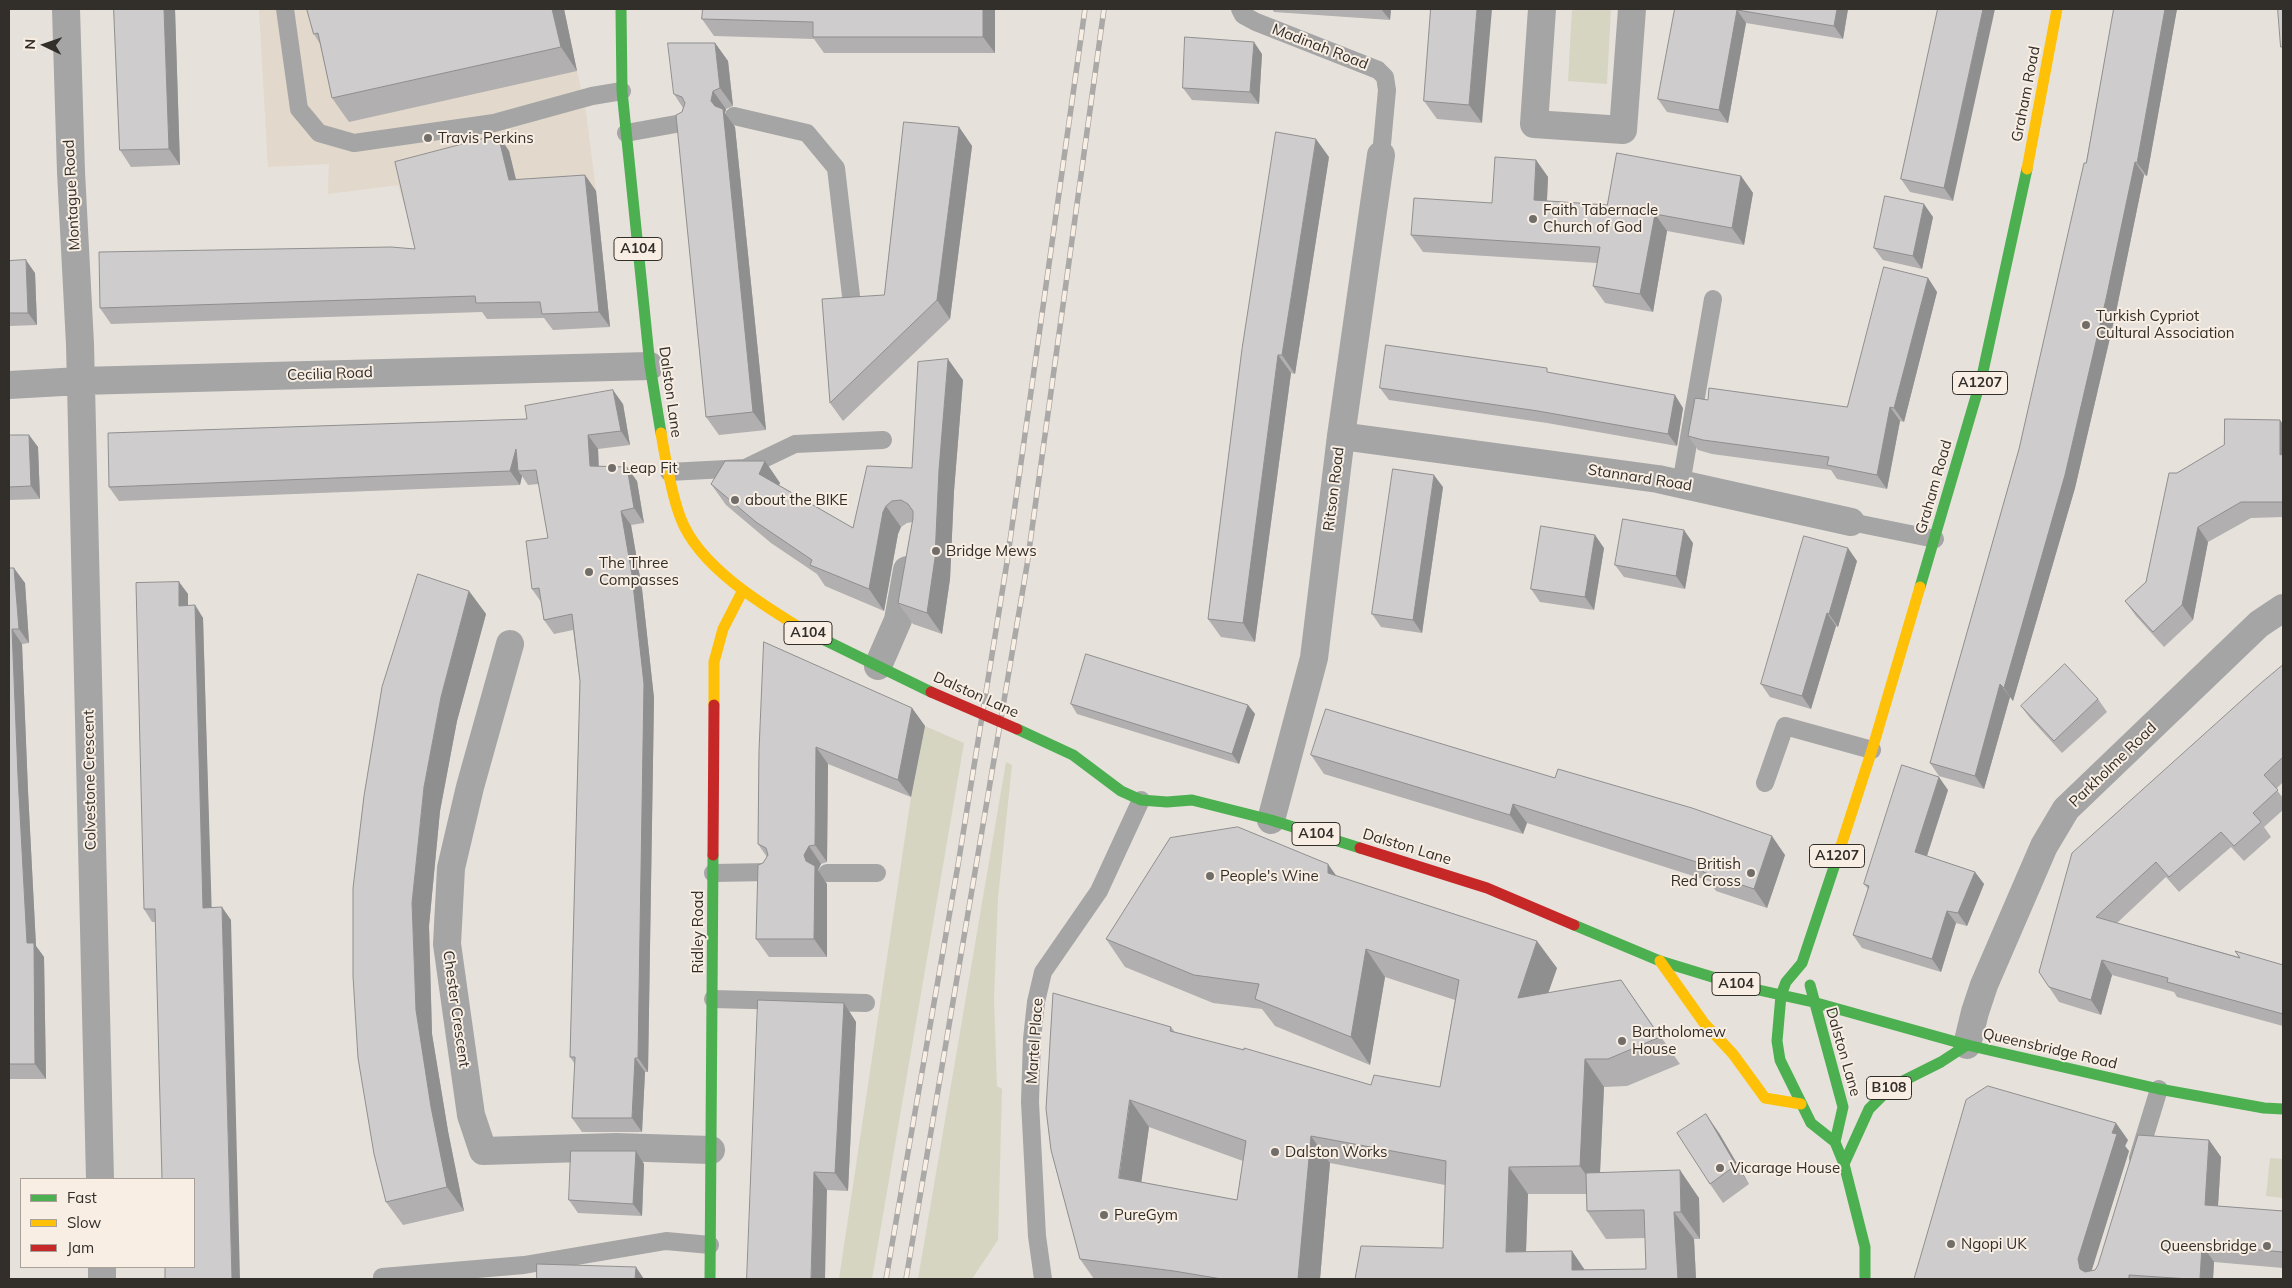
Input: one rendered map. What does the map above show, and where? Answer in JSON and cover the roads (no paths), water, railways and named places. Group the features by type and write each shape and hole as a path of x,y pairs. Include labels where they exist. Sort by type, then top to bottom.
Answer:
{"main road":[{"name":"Dalston Lane","path":"621,9 622,91 650,366 663,446 681,520 703,555 743,590 803,630 931,692 1072,755 1121,791 1141,800 1192,800 1271,820 1487,888 1660,961 1744,986 1813,1002 1843,1107 1835,1142"},
{"name":"Graham Road","path":"1780,995 1786,982 1802,962 1872,750 1984,367 2019,214 2057,9"},
{"name":"Ridley Road","path":"710,1279 714,662 723,629 743,590"},
{"name":"A104","path":"1660,961 1704,1023 1733,1054 1765,1098 1800,1104"},
{"path":"1802,962 1813,1002"},
{"name":"A104","path":"1780,995 1778,1042 1780,1060 1811,1123 1835,1142 1844,1164 1865,1247 1865,1279"},
{"name":"Queensbridge Road","path":"1813,1002 1968,1045 2159,1089 2264,1108 2283,1109"},
{"name":"B108","path":"1844,1164 1869,1109 1891,1087 1941,1062 1968,1045"}],"street":[{"name":"Montague Road","path":"66,9 70,172 80,381"},
{"path":"1542,9 1534,124 1623,130 1632,9"},
{"name":"Ritson Road","path":"1271,820 1314,658 1341,436 1381,155"},
{"name":"Cecilia Road","path":"9,385 80,381 650,366"},
{"name":"Colvestone Crescent","path":"80,381 100,1178"},
{"name":"Stannard Road","path":"1341,436 1648,478 1851,522"},
{"path":"878,666 898,620 911,546"},
{"name":"Parkholme Road","path":"1968,1045 1975,1012 1984,985 2044,846 2066,809 2259,624 2283,608"},
{"name":"Chester Crescent","path":"510,644 470,787 452,868 447,944 470,1115 483,1151 616,1147 711,1150"}],"lane":[{"path":"285,9 299,109 319,133 354,143 494,123 592,96 622,91"},
{"name":"Madinah Road","path":"1240,9 1243,15 1256,22 1378,70 1386,77 1387,90 1381,155"},
{"path":"734,116 807,133 836,168 851,296"},
{"path":"626,133 687,122"},
{"path":"1681,484 1713,299"},
{"path":"669,472 745,468 795,444 883,440"},
{"name":"Stannard Road","path":"1851,522 1935,539"},
{"path":"1765,783 1784,726 1872,750"},
{"name":"Martel Place","path":"1043,1279 1037,1236 1030,1102 1032,1039 1036,1002 1043,972 1099,891 1141,800"},
{"path":"713,873 770,872"},
{"path":"827,873 877,872"},
{"path":"713,999 866,1004"},
{"path":"2133,1176 2159,1089"},
{"path":"382,1278 524,1265 666,1241 710,1245"}],"railway":[{"path":"886,1279 958,865 1007,562 1085,9"},
{"path":"906,1279 1027,565 1104,9"}],"place":[{"name":"Travis Perkins","path":"428,138"},
{"name":"Faith Tabernacle Church of God","path":"1533,219"},
{"name":"Turkish Cypriot Cultural Association","path":"2086,325"},
{"name":"Leap Fit","path":"612,468"},
{"name":"about the BIKE","path":"735,500"},
{"name":"Bridge Mews","path":"936,551"},
{"name":"The Three Compasses","path":"589,572"},
{"name":"British Red Cross","path":"1751,873"},
{"name":"People's Wine","path":"1210,876"},
{"name":"Bartholomew House","path":"1622,1041"},
{"name":"Dalston Works","path":"1275,1152"},
{"name":"Vicarage House","path":"1720,1168"},
{"name":"PureGym","path":"1104,1215"},
{"name":"Ngopi UK","path":"1951,1244"},
{"name":"Queensbridge","path":"2267,1246"}]}
